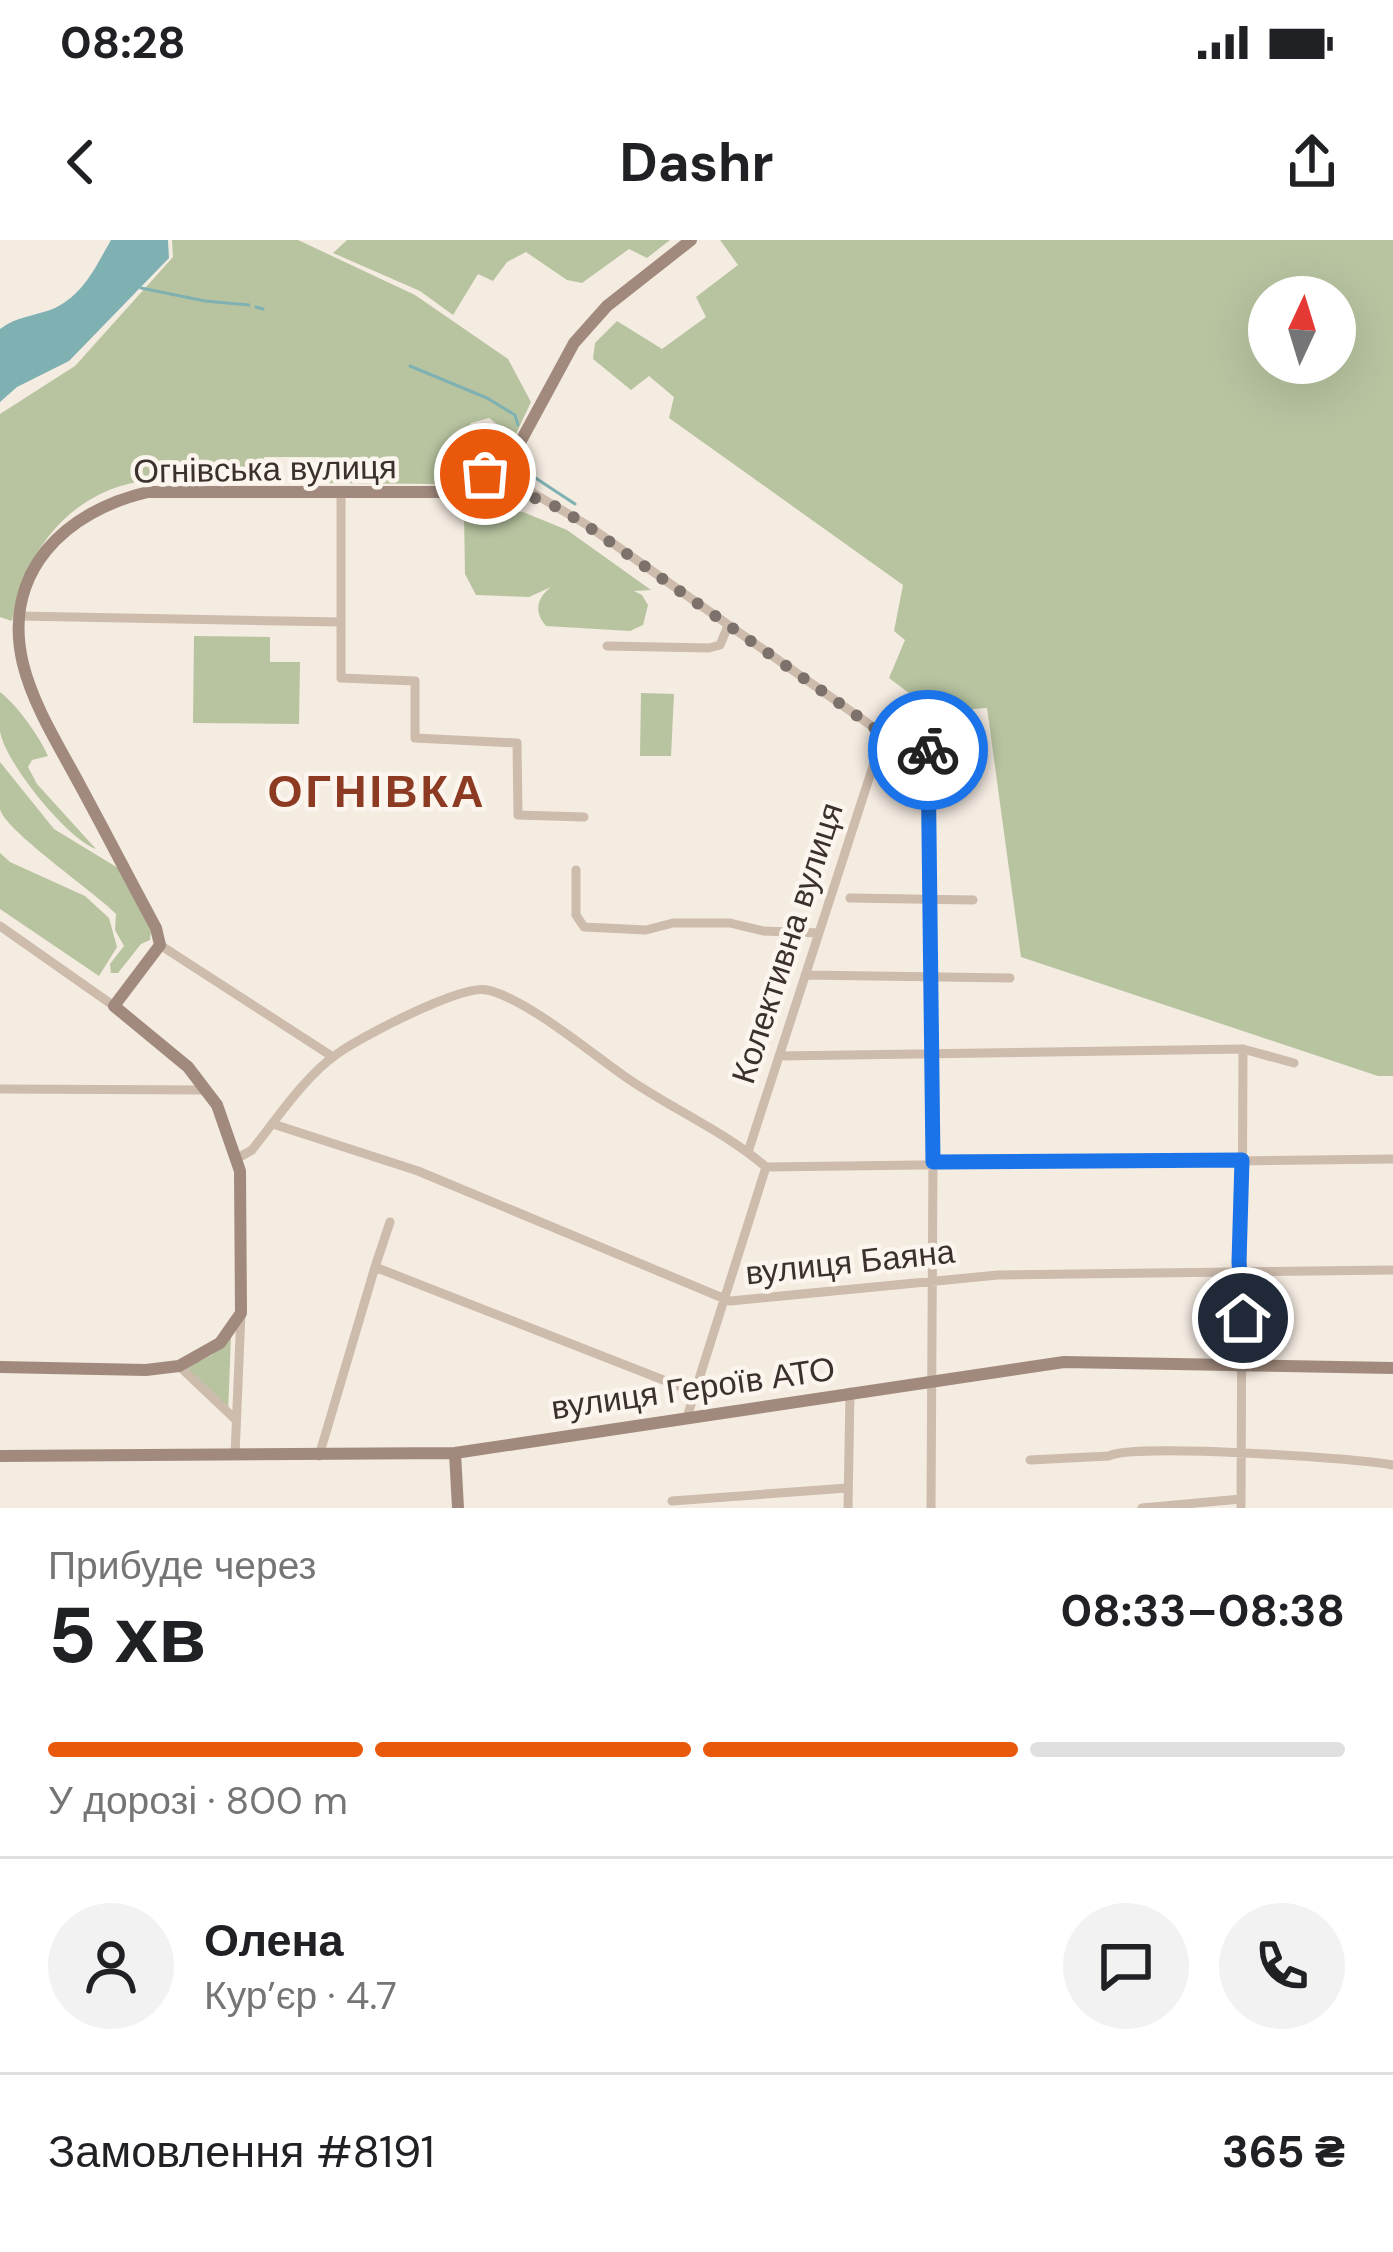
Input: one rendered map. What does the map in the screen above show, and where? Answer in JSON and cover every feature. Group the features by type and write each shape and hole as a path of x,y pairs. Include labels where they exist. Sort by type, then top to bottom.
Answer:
{"street":[{"path":"542,498 510,493 516,450 574,344 607,306 691,240"},
{"name":"Огнівська вулиця","path":"433,494 461,489 516,450"},
{"path":"498,463 508,464 542,498 883,734 888,720 901,707 928,738 931,1508"},
{"path":"485,474 491,492"},
{"name":"Огнівська вулиця","path":"160,945 156,928 40,711 24,668 19,616 23,593 38,560 83,515 113,500 148,492 510,493"},
{"path":"340,495 341,678 415,681 415,738 517,743 518,815 584,818"},
{"path":"19,616 340,622"},
{"path":"607,646 710,648 720,644 728,626"},
{"name":"Колективна вулиця","path":"748,1152 883,734"},
{"path":"576,870 576,915 584,927 646,930 673,923 730,923 763,931 818,933"},
{"path":"850,898 973,900"},
{"path":"0,926 114,1006 188,1067 218,1105 240,1171 242,1313 235,1455"},
{"path":"114,1006 160,945 333,1057"},
{"path":"805,975 1010,978"},
{"path":"236,1160 251,1150 333,1057 448,997 483,989 534,1013 766,1167 1393,1159"},
{"path":"779,1056 1243,1049 1294,1063"},
{"path":"1142,1508 1241,1503 1243,1049"},
{"path":"0,1089 206,1090"},
{"name":"вулиця Баяна","path":"273,1124 418,1171 724,1299 933,1279 1393,1270"},
{"path":"687,1417 766,1167"},
{"path":"319,1456 390,1222"},
{"path":"375,1267 694,1392"},
{"path":"0,1367 146,1370 179,1366 220,1342 242,1313"},
{"name":"вулиця Героїв АТО","path":"0,1456 455,1453 1064,1362 1393,1368"},
{"path":"179,1366 236,1420"},
{"path":"848,1508 850,1392"},
{"path":"1030,1460 1109,1456 1119,1450 1393,1465"},
{"path":"455,1453 458,1508"},
{"path":"672,1502 848,1488"}],"green space":[{"path":"172,240 298,240 415,295 508,359 531,402 514,438 489,418 471,423 436,484 325,483 319,457 264,457 262,483 164,479 122,485 98,495 57,526 28,570 12,621 0,617 0,414 75,366 173,257"},
{"path":"347,240 670,240 647,258 629,249 582,283 567,280 526,252 507,262 493,281 478,274 453,315 420,291 333,253"},
{"path":"720,240 1393,240 1393,1076 1378,1076 1021,957 987,708 934,712 889,678 905,640 894,631 903,585 669,418 674,397 649,376 631,390 593,359 595,343 617,321 662,349 706,317 696,297 738,265"},
{"path":"523,512 567,530 651,590 634,591 648,605 643,625 630,631 546,626 539,604 551,587 529,597 476,595 465,574 464,513"},
{"path":"194,636 270,637 270,662 300,662 299,724 193,723"},
{"path":"0,692 48,756 32,760 28,767 37,784 96,849 69,831 24,779 0,731"},
{"path":"641,693 674,694 671,756 640,756"},
{"path":"0,762 54,829 118,868 151,931 150,940 141,944 118,973 111,973 110,964 124,946 115,930 116,914 6,819 0,809"},
{"path":"0,853 85,896 109,918 117,947 99,976 0,909"},
{"path":"231,1335 228,1414 183,1369 212,1355"}],"water":[{"path":"111,240 168,240 169,258 69,361 17,387 0,402 0,329 55,308 74,295"}],"waterway":[{"path":"141,288 249,305"},
{"path":"256,307 263,309"},
{"path":"410,366 487,398 515,415 518,425"},
{"path":"527,456 531,475 575,504"}],"way so far":[{"path":"485,474 486,486 496,495 542,498 586,525 883,734 888,720 901,707 921,725 928,750"}],"district":[{"name":"ОГНІВКА","path":"377,791"}],"route":[{"path":"928,750 933,1162 1242,1160 1239,1262 1243,1318"}]}
